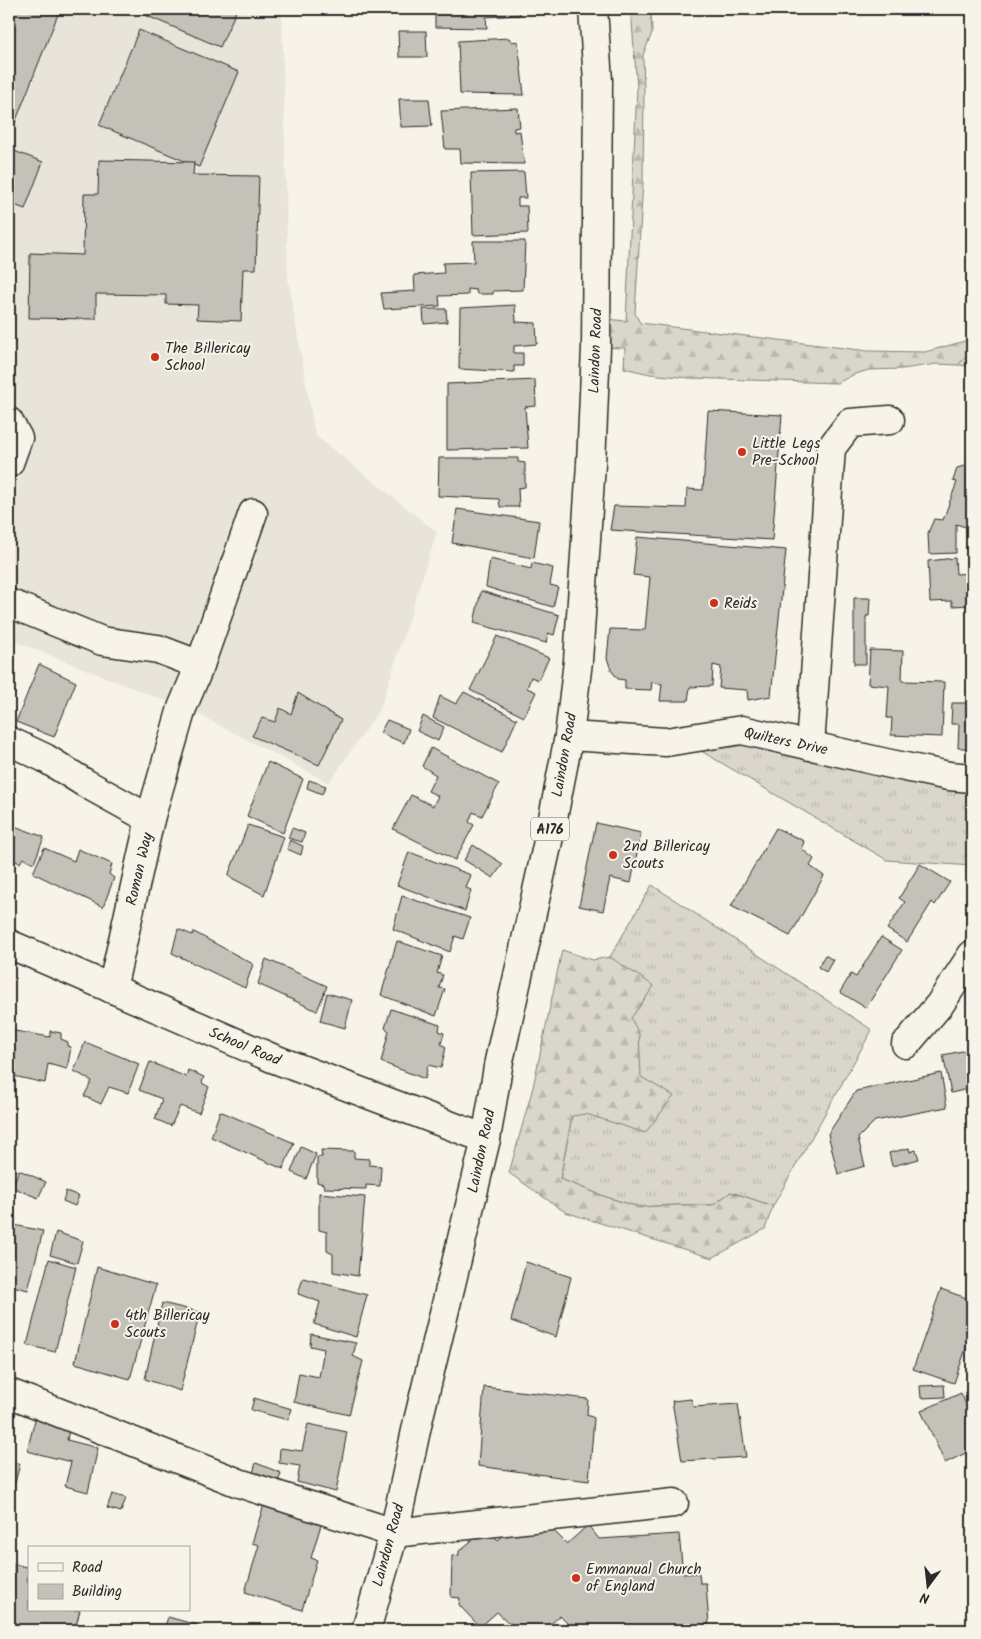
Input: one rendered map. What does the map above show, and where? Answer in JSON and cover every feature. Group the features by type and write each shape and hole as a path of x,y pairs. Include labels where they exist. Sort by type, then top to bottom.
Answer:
{"main road":[{"name":"Laindon Road","path":"366,1630 394,1532 418,1421 486,1139 499,1062 551,828 569,736 578,661 591,464 596,347 598,81 593,9"},
{"path":"810,746 831,448 850,423 890,420"},
{"path":"9,422 18,438 9,463"},
{"path":"150,819 182,708 200,665 252,513"},
{"path":"9,603 102,641 158,649 200,665"},
{"name":"Quilters Drive","path":"569,736 666,742 742,730 949,776 972,778"},
{"name":"Roman Way","path":"9,741 45,758 85,783 150,819 112,989"},
{"name":"School Road","path":"9,944 272,1058 486,1139"},
{"path":"906,1044 940,1004 964,985 972,955"},
{"path":"9,1393 239,1483 394,1532 674,1503"}],"shaded area":[{"name":"The Billericay School","path":"9,9 282,9 288,279 315,435 437,532 380,709 329,783 196,713 9,639"},
{"path":"972,1621 972,1630 816,1630 902,1625"}],"green space":[{"path":"631,9 651,9 652,33 643,55 643,181 635,313 640,323 868,351 925,352 965,341 972,336 972,351 958,365 937,364 902,369 869,370 855,374 837,383 689,378 650,374 624,368 625,348 596,347 596,318 626,321 637,88"},
{"path":"972,351 972,366 958,365"},
{"path":"744,741 972,786 972,866 887,860 696,748"},
{"path":"652,885 872,1030 773,1206 731,1192 713,1205 639,1207 606,1197 560,1179 590,1020 610,957"},
{"path":"562,950 593,960 610,957 654,986 631,1018 639,1034 641,1077 674,1096 645,1133 586,1114 572,1116 560,1179 606,1197 639,1207 713,1205 731,1192 773,1206 765,1229 712,1258 565,1212 509,1173 533,1087"}],"building":[{"path":"9,9 60,9 9,138"},
{"path":"131,9 237,9 220,47"},
{"path":"441,9 520,9 520,15 486,17 487,28 435,27 435,15 441,14"},
{"path":"139,30 239,72 199,167 99,125"},
{"path":"398,31 426,31 427,57 399,57"},
{"path":"509,38 512,42 518,41 524,95 460,94 458,41"},
{"path":"399,99 429,99 432,126 401,127"},
{"path":"518,108 520,127 514,128 514,132 520,131 524,164 461,163 460,149 445,149 441,111"},
{"path":"9,149 43,162 25,209 9,203"},
{"path":"99,160 194,162 193,175 259,176 256,269 243,269 241,321 197,319 198,305 166,304 166,295 96,294 96,319 29,318 30,253 83,255 84,194 98,194"},
{"path":"524,172 526,198 518,198 518,206 527,206 528,233 473,235 471,173"},
{"path":"473,241 525,241 523,290 493,291 493,294 477,294 476,290 468,289 468,295 439,296 440,306 384,309 381,293 415,291 414,275 444,273 443,263 474,262"},
{"path":"515,305 516,322 536,323 537,344 514,346 514,353 523,353 523,366 514,366 514,372 459,369 460,308"},
{"path":"423,309 446,309 447,322 424,324"},
{"path":"535,380 536,406 525,407 528,448 447,450 447,384"},
{"name":"Little Legs Pre-School","path":"708,411 782,415 772,540 610,530 614,506 686,508 687,489 703,490"},
{"path":"439,458 518,458 518,462 525,463 525,487 518,488 519,507 500,507 499,499 438,496"},
{"path":"964,466 970,470 967,484 972,486 972,529 956,524 956,553 929,554 928,533 934,519 943,520 957,482 953,481 957,468"},
{"path":"457,509 539,521 534,558 452,543"},
{"name":"Reids","path":"637,537 786,550 771,696 748,700 747,690 719,688 721,667 713,665 712,686 690,687 688,701 660,701 662,684 652,682 651,690 625,689 625,680 618,679 611,670 607,658 610,629 645,630 650,577 633,575"},
{"path":"955,558 956,574 972,573 972,605 952,606 952,601 930,602 928,561"},
{"path":"490,559 531,569 532,563 553,568 550,585 558,587 553,607 486,587"},
{"path":"481,591 559,615 554,635 548,633 546,643 474,623"},
{"path":"854,598 870,598 869,616 866,616 866,664 854,664"},
{"path":"497,636 549,658 538,680 531,677 527,688 536,692 524,717 470,690"},
{"path":"870,650 903,651 902,681 944,682 942,737 891,735 892,718 887,718 889,686 868,684"},
{"path":"39,664 76,682 54,737 16,722"},
{"path":"464,692 517,719 502,752 433,718 440,696 456,704"},
{"path":"298,693 341,720 319,765 252,736 262,718 275,722 280,708 291,714"},
{"path":"952,703 972,703 972,748 958,748 959,724 951,724"},
{"path":"423,716 444,727 438,741 417,731"},
{"path":"387,720 409,729 404,743 380,733"},
{"path":"431,748 499,784 482,816 473,812 469,822 474,825 455,860 393,829 411,795 433,806 438,796 428,791 436,775 422,766"},
{"path":"268,762 303,779 283,833 247,816"},
{"path":"309,780 326,786 322,794 307,788"},
{"name":"2nd Billericay Scouts","path":"596,823 641,833 631,883 610,878 603,911 579,906"},
{"path":"9,824 44,837 34,863 23,858 20,863 9,858"},
{"path":"248,825 284,837 264,895 228,876"},
{"path":"292,828 305,833 302,842 288,838"},
{"path":"776,828 804,841 802,849 814,859 810,866 824,876 790,936 731,906"},
{"path":"290,840 303,846 301,855 287,849"},
{"path":"473,845 503,864 493,878 464,860"},
{"path":"44,848 74,861 78,849 112,864 109,874 114,878 103,907 33,873"},
{"path":"409,852 471,875 466,888 471,890 465,911 397,885"},
{"path":"920,864 950,882 935,905 932,902 907,942 887,929 905,902 899,898"},
{"path":"402,896 470,918 463,939 455,936 450,952 393,929"},
{"path":"178,929 192,935 194,932 253,964 245,988 172,953"},
{"path":"881,937 902,950 866,1008 840,992 851,974 856,977"},
{"path":"397,941 442,956 437,973 443,975 439,988 445,989 436,1016 381,995"},
{"path":"825,955 833,960 826,972 818,967"},
{"path":"266,959 327,986 317,1011 258,984"},
{"path":"327,993 352,1000 345,1028 320,1021"},
{"path":"391,1009 440,1025 439,1031 444,1033 441,1044 446,1047 441,1068 428,1065 425,1079 381,1062 389,1031 385,1028"},
{"path":"9,1030 50,1037 50,1031 61,1033 61,1039 68,1042 67,1046 71,1047 67,1069 48,1064 45,1083 9,1075"},
{"path":"85,1042 139,1064 128,1093 109,1087 101,1104 84,1096 92,1081 74,1071"},
{"path":"972,1049 972,1088 951,1093 943,1055"},
{"path":"150,1062 186,1077 188,1070 204,1077 202,1083 209,1087 199,1113 180,1106 171,1126 155,1119 162,1099 139,1090"},
{"path":"941,1073 947,1107 875,1121 858,1138 865,1166 838,1174 828,1134 856,1091"},
{"path":"220,1111 294,1143 283,1169 211,1137"},
{"path":"301,1147 316,1154 306,1179 291,1172"},
{"path":"909,1148 910,1152 916,1150 919,1159 892,1166 889,1153"},
{"path":"321,1150 354,1151 354,1158 369,1159 369,1165 381,1166 380,1186 366,1185 366,1189 324,1188 323,1184 317,1182 317,1157 322,1157"},
{"path":"19,1170 46,1182 38,1198 12,1187"},
{"path":"66,1191 79,1196 75,1206 63,1201"},
{"path":"319,1193 365,1197 358,1276 333,1272 333,1254 327,1251 327,1232 319,1230"},
{"path":"9,1224 43,1231 28,1290 9,1285"},
{"path":"56,1232 83,1241 77,1263 50,1255"},
{"path":"49,1259 76,1267 55,1352 27,1345"},
{"path":"526,1262 571,1277 556,1337 511,1321"},
{"name":"4th Billericay Scouts","path":"97,1267 156,1285 130,1379 75,1363"},
{"path":"303,1278 367,1295 356,1337 314,1324 320,1302 298,1294"},
{"path":"941,1289 972,1300 972,1331 954,1383 913,1369"},
{"path":"162,1303 200,1312 180,1391 145,1379"},
{"path":"311,1334 356,1343 353,1356 363,1361 349,1415 294,1402 299,1373 319,1377 324,1349 310,1346"},
{"path":"944,1385 945,1397 921,1398 920,1386"},
{"path":"484,1387 588,1399 587,1415 594,1418 589,1481 478,1466"},
{"path":"961,1393 972,1418 972,1450 945,1463 921,1411"},
{"path":"254,1398 292,1409 288,1420 251,1410"},
{"path":"691,1399 693,1407 738,1404 746,1457 682,1461 672,1401"},
{"path":"36,1416 70,1424 67,1440 98,1448 88,1492 65,1486 71,1462 27,1451"},
{"path":"308,1424 347,1432 336,1492 297,1482 300,1466 279,1463 280,1448 302,1451"},
{"path":"9,1460 20,1464 9,1505"},
{"path":"256,1463 281,1473 277,1485 252,1476"},
{"path":"112,1494 126,1498 121,1512 107,1508"},
{"path":"265,1501 323,1518 311,1558 317,1560 302,1610 245,1592 259,1545 252,1543"},
{"name":"Emmanual Church of England","path":"588,1525 599,1539 679,1534 683,1574 699,1573 700,1583 706,1583 709,1625 646,1630 574,1630 560,1616 547,1627 510,1624 497,1612 480,1627 459,1605 460,1598 451,1597 452,1556 459,1555 459,1551 486,1529 498,1540 512,1528 553,1530 567,1544"},
{"path":"9,1562 28,1568 28,1612 80,1612 75,1630 9,1630"},
{"path":"168,1617 215,1630 164,1630"}],"place":[{"name":"The Billericay School","path":"155,357"},
{"name":"Little Legs Pre-School","path":"742,452"},
{"name":"Reids","path":"714,603"},
{"name":"2nd Billericay Scouts","path":"613,855"},
{"name":"4th Billericay Scouts","path":"115,1324"},
{"name":"Emmanual Church of England","path":"576,1578"}]}
